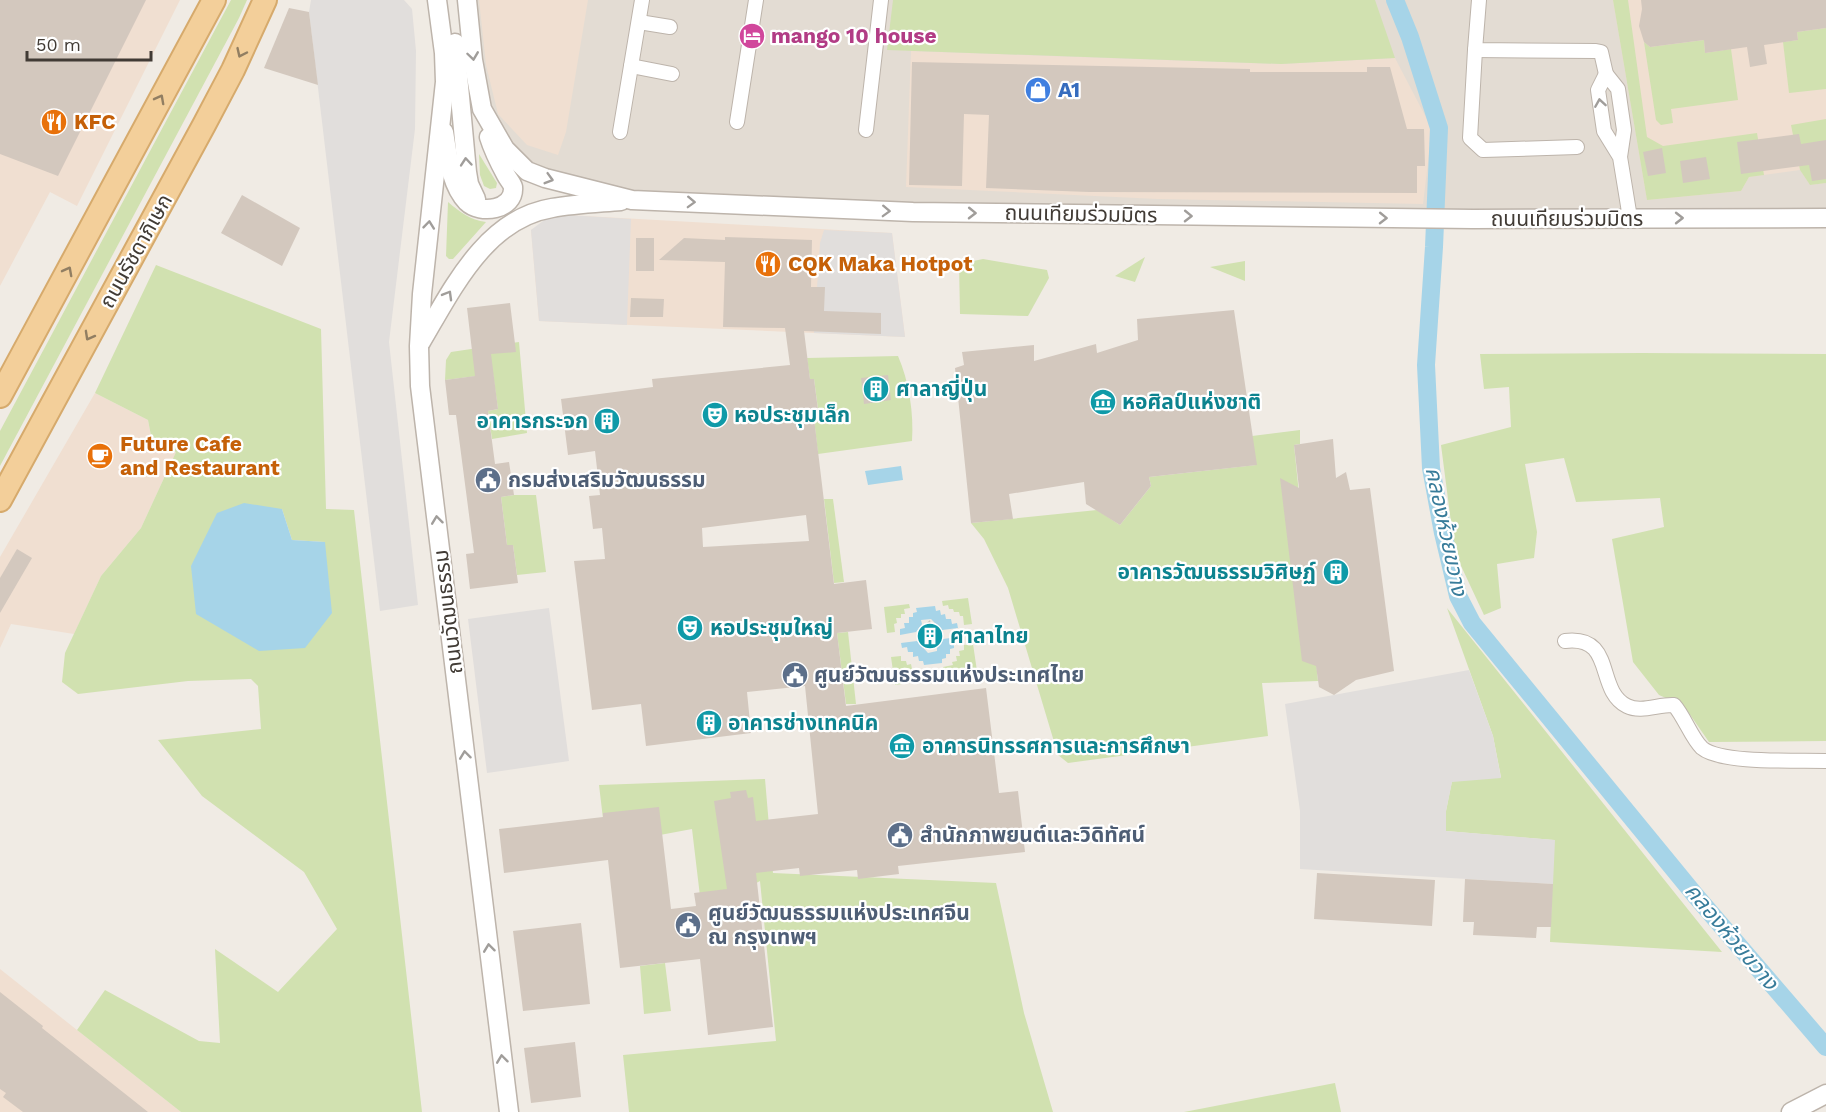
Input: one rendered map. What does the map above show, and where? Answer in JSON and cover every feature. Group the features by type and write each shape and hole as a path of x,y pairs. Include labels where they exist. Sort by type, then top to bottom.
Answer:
{"main road":[{"path":"0,396 214,0"},
{"name":"ถนนรัชดาภิเษก","path":"0,500 204,125 233,70 265,0"}],"street":[{"name":"ถนนเทียมร่วมมิตร","path":"467,0 473,60 482,109 505,149 527,171 545,178 632,200 913,212 1414,219 1826,218"},
{"path":"620,132 642,0"},
{"path":"738,122 756,0"},
{"path":"866,130 881,0"},
{"path":"1479,0 1470,138 1476,146 1483,150 1577,147"},
{"path":"440,2 445,82 441,111 451,170 459,191 468,203 482,209 504,205 512,197 513,185 493,150 482,109"},
{"path":"440,2 469,184 473,196 482,205 492,208"},
{"path":"639,22 670,27"},
{"path":"1475,50 1601,52 1606,74 1618,88 1624,130 1620,157 1630,218"},
{"path":"631,66 672,74"},
{"path":"1606,74 1598,90 1604,131 1620,157"},
{"name":"ถนนวัฒนธรรม","path":"441,111 422,294 419,346 420,386 508,1112"},
{"path":"419,346 462,272 483,248 517,220 550,208 632,200"},
{"path":"1565,641 1577,639 1589,642 1599,655 1616,696 1628,706 1646,708 1674,705 1702,748 1724,757 1826,761"},
{"path":"1791,1112 1826,1094"}],"shaded area":[{"path":"0,0 180,0 77,206 50,192 0,286"},
{"path":"311,0 404,0 412,9 416,51 415,129 389,342 418,605 380,611 309,12"},
{"path":"467,0 1826,0 1826,218 632,200 527,171 482,109"},
{"path":"479,0 588,0 566,132 558,155 527,145 498,114 486,65"},
{"path":"1613,0 1826,0 1826,183 1810,185 1800,170 1749,177 1741,191 1647,200"},
{"path":"911,51 1281,64 1395,58 1432,129 1423,204 1158,199 906,187"},
{"path":"567,215 892,233 905,337 539,321 531,230"},
{"path":"567,215 631,219 627,325 539,321 531,230 547,218"},
{"path":"824,230 892,233 905,337 814,333 820,243"},
{"path":"95,393 148,420 153,446 176,452 141,528 101,576 74,634 11,624 0,648 0,557"},
{"path":"549,608 569,761 487,773 468,619"},
{"path":"1469,670 1493,736 1501,778 1452,782 1446,811 1446,831 1555,840 1553,884 1300,869 1300,811 1285,704"},
{"path":"0,969 77,1030 181,1112 0,1112"}],"green space":[{"path":"231,0 247,0 0,466 0,431"},
{"path":"893,0 1375,0 1395,58 1281,64 887,50"},
{"path":"1613,0 1628,0 1647,137 1663,146 1757,133 1764,175 1749,177 1741,191 1647,200"},
{"path":"1826,28 1826,89 1789,93 1783,42 1798,40 1797,32"},
{"path":"1704,40 1705,53 1731,49 1738,100 1671,109 1673,123 1661,125 1656,120 1644,42 1650,47"},
{"path":"1826,119 1826,183 1810,185 1800,170 1791,125"},
{"path":"479,154 497,183 496,188 490,189 484,186 480,175"},
{"path":"448,202 470,217 486,222 453,259 446,256"},
{"path":"1145,257 1135,282 1115,276"},
{"path":"983,259 1047,270 1049,278 1028,316 960,314 959,264"},
{"path":"1245,261 1245,281 1210,267"},
{"path":"156,265 321,329 326,509 354,510 422,1112 181,1112 77,1030 105,990 199,1041 220,1043 215,949 278,992 337,929 304,872 202,796 158,740 261,729 258,686 251,679 188,681 78,694 62,682 65,653 101,576 141,528 176,452 153,446 148,420 95,393","holes":["282,509 292,540 325,542 191,566"]},
{"path":"519,342 527,433 492,439 488,411 498,409 493,374 445,380 446,360 451,352"},
{"path":"1480,354 1826,354 1826,741 1709,742 1684,706 1659,695 1633,662 1612,539 1664,527 1660,498 1576,502 1564,458 1525,464 1537,532 1534,558 1497,564 1501,608 1484,615 1455,553 1441,445 1511,427 1509,387 1484,389"},
{"path":"898,356 910,398 912,441 818,454 813,410 818,409 814,379 810,379 807,358"},
{"path":"1300,430 1300,444 1294,445 1318,681 1262,683 1268,736 1068,763 1058,755 1008,588 984,539 971,523 1097,510 1120,525 1151,486 1149,477 1256,465 1252,436"},
{"path":"536,495 546,572 517,575 513,545 507,545 501,497"},
{"path":"824,499 833,499 844,582 834,583"},
{"path":"968,598 972,624 964,625 963,616 949,609 948,605 943,606 942,601"},
{"path":"909,604 910,608 904,609 905,614 901,614 901,618 896,618 895,632 887,633 884,607"},
{"path":"1447,608 1722,952 1550,942 1554,840 1446,831 1446,811 1452,781 1501,777 1493,736"},
{"path":"848,632 856,704 846,704 837,633"},
{"path":"973,644 977,671 944,676 943,667 953,665 952,662 957,661 956,656 960,656 959,651 964,650 964,645"},
{"path":"901,656 901,661 906,661 907,665 911,664 912,669 916,668 917,672 927,670 928,680 895,685 891,657"},
{"path":"765,779 773,873 996,883 1024,1013 1053,1112 629,1112 623,1055 776,1041 760,881 702,913 692,829 660,835 604,827 599,785"},
{"path":"665,963 671,1011 644,1014 640,966"},
{"path":"1335,1083 1341,1112 1184,1112"}],"water":[{"path":"901,466 903,480 868,485 865,471"},
{"path":"244,503 282,509 292,540 325,542 332,613 305,648 259,651 196,614 191,566 217,513"},
{"path":"935,606 936,611 940,610 941,615 945,614 946,619 951,619 952,624 957,623 958,628 942,630 931,619 921,620 922,624 916,632 900,635 900,629 905,628 904,623 909,623 909,617 913,617 913,613 917,612 916,608"},
{"path":"958,637 959,642 954,643 954,648 950,649 950,654 946,654 946,658 942,659 942,663 924,665 923,661 919,661 918,656 913,657 913,652 908,652 907,647 902,648 901,643 917,641 928,653 937,651 943,639"}],"building":[{"path":"0,0 146,0 58,176 0,154"},
{"path":"1641,0 1826,0 1826,28 1797,32 1798,40 1764,45 1767,64 1750,67 1747,47 1705,53 1704,40 1650,47 1644,42 1639,26"},
{"path":"289,8 309,12 318,85 264,68"},
{"path":"912,62 1250,69 1250,72 1367,72 1367,67 1390,67 1407,129 1424,129 1425,166 1417,166 1417,193 1089,192 986,188 989,115 964,114 962,186 909,185"},
{"path":"1799,134 1801,144 1826,140 1826,179 1812,181 1809,165 1741,174 1737,142"},
{"path":"1662,148 1666,173 1648,176 1643,152"},
{"path":"1706,157 1710,179 1683,183 1680,161"},
{"path":"242,195 300,228 282,266 221,233"},
{"path":"725,237 812,240 811,287 825,287 824,311 881,313 881,334 804,331 810,379 814,379 818,410 813,410 834,584 866,580 872,629 837,633 846,706 986,688 999,793 1018,791 1025,852 898,866 899,874 858,879 857,870 800,876 799,868 756,873 773,1027 708,1035 700,959 620,968 608,860 504,873 499,829 603,817 603,813 659,807 671,909 696,906 694,893 727,889 714,801 731,798 730,792 746,790 748,798 753,797 756,821 818,814 805,686 747,692 751,733 646,746 641,704 592,710 574,561 605,559 602,528 593,529 589,496 600,495 595,451 568,455 561,399 653,387 652,379 790,365 785,328 723,327 725,262 659,260 684,238 725,240","holes":["806,515 809,541 703,547 702,528"]},
{"path":"636,238 654,238 654,271 636,271"},
{"path":"631,298 664,299 663,317 630,317"},
{"name":"กรมส่งเสริมวัฒนธรรม","path":"510,303 516,352 491,354 498,409 488,411 495,464 509,462 514,495 501,497 507,545 513,545 518,583 470,589 466,554 474,553 456,415 449,415 445,380 475,376 467,308"},
{"name":"หอศิลป์แห่งชาติ","path":"1234,310 1257,465 1149,477 1151,486 1120,525 1086,504 1084,482 1009,494 1013,519 971,523 955,368 964,365 962,352 1034,345 1034,361 1096,344 1097,353 1138,340 1137,319"},
{"name":"ศาลาญี่ปุ่น","path":"888,375 891,400 864,404 861,378"},
{"name":"อาคารวัฒนธรรมวิศิษฏ์","path":"1333,439 1336,478 1346,472 1350,490 1370,488 1394,671 1356,680 1334,695 1319,687 1316,666 1302,661 1280,478 1299,488 1294,445"},
{"path":"17,549 32,558 0,613 0,578"},
{"name":"ศาลาไทย","path":"930,620 931,625 934,624 936,628 939,642 925,645 924,642 920,643 918,631"},
{"path":"1317,873 1435,880 1432,926 1314,919"},
{"path":"1465,879 1553,884 1551,927 1537,927 1536,938 1473,935 1474,922 1463,922"},
{"path":"581,923 590,1004 523,1011 513,931"},
{"path":"0,992 148,1112 23,1112 3,1097 6,1093 0,1089"},
{"path":"575,1042 581,1097 531,1103 524,1048"}],"waterway":[{"name":"คลองห้วยขวาง","path":"1395,0 1410,37 1439,128 1426,365 1431,468 1458,596 1472,623 1695,895 1826,1047"}],"place":[{"name":"mango 10 house","path":"752,36"},
{"name":"A1","path":"1038,90"},
{"name":"KFC","path":"54,122"},
{"name":"CQK Maka Hotpot","path":"768,264"},
{"name":"ศาลาญี่ปุ่น","path":"876,389"},
{"name":"หอศิลป์แห่งชาติ","path":"1103,402"},
{"name":"หอประชุมเล็ก","path":"715,415"},
{"name":"อาคารกระจก","path":"607,421"},
{"name":"Future Cafe and Restaurant","path":"100,456"},
{"name":"กรมส่งเสริมวัฒนธรรม","path":"488,480"},
{"name":"อาคารวัฒนธรรมวิศิษฏ์","path":"1336,572"},
{"name":"หอประชุมใหญ่","path":"690,628"},
{"name":"ศาลาไทย","path":"930,636"},
{"name":"ศูนย์วัฒนธรรมแห่งประเทศไทย","path":"795,675"},
{"name":"อาคารช่างเทคนิค","path":"709,723"},
{"name":"อาคารนิทรรศการและการศึกษา","path":"902,746"},
{"name":"สำนักภาพยนต์และวิดิทัศน์","path":"900,835"},
{"name":"ศูนย์วัฒนธรรมแห่งประเทศจีน ณ กรุงเทพฯ","path":"688,925"}]}
